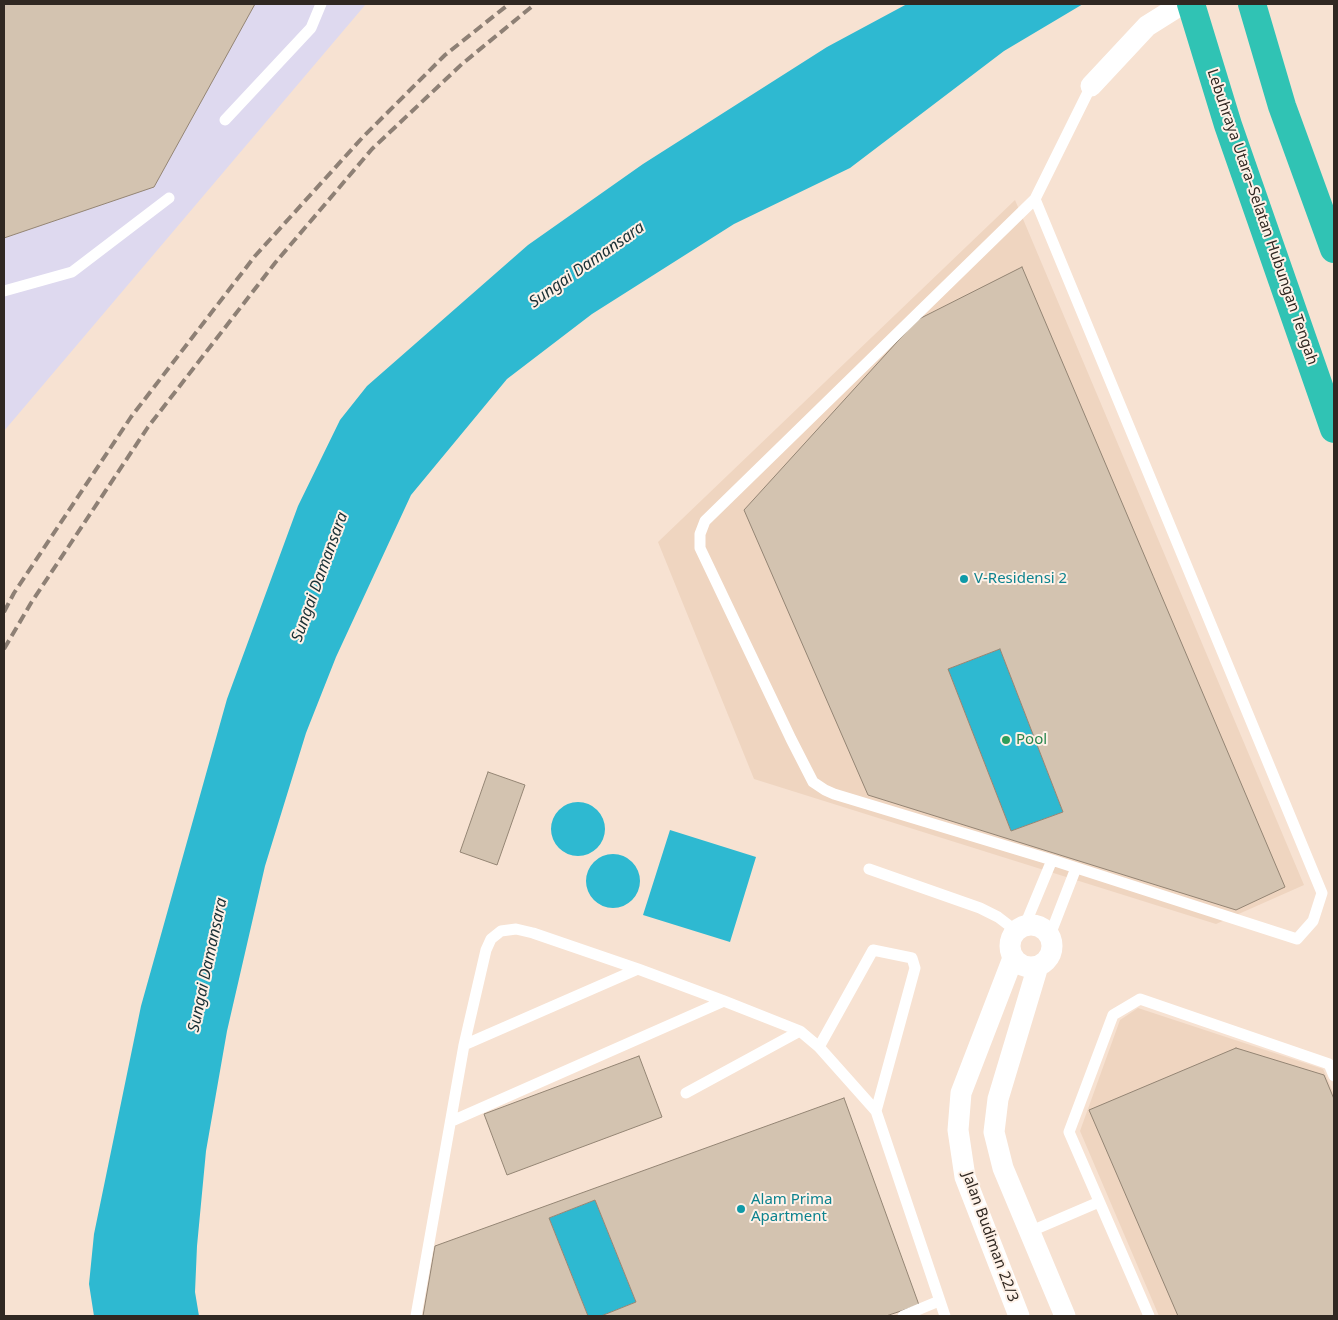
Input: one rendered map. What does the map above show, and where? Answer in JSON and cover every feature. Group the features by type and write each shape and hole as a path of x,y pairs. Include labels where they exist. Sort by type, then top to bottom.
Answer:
{"highway":[{"name":"Lebuhraya Utara–Selatan Hubungan Tengah","path":"1191,4 1228,125 1334,429"},
{"path":"1252,4 1282,106 1334,250"}],"street":[{"path":"1091,86 1148,26 1182,4"},
{"path":"1032,924 1046,930 1050,935 1052,950 1049,957 1038,966 1024,966 1013,958 1009,944 1011,936 1020,928 1032,924"},
{"name":"Jalan Budiman 22/3","path":"1013,958 961,1093 958,1130 965,1177 1018,1316"},
{"path":"1038,966 998,1099 994,1132 1004,1168 1065,1316"}],"lane":[{"path":"225,120 311,28 321,4"},
{"path":"1035,199 1322,893 1313,921 1297,939 1052,860 834,794 813,782 700,548 700,534 705,522 1035,199 1091,86"},
{"path":"4,291 72,272 169,198"},
{"path":"870,869 980,908 1020,928 1052,860"},
{"path":"1050,935 1076,868"},
{"path":"416,1316 464,1045 486,950 491,939 501,931 516,929 638,969 724,1001 800,1031 820,1047 876,1112 945,1316"},
{"path":"820,1047 873,950 912,958 915,968 876,1112"},
{"path":"464,1045 638,969"},
{"path":"1149,1316 1069,1132 1113,1015 1140,999 1329,1064 1334,1076"},
{"path":"452,1121 724,1001"},
{"path":"686,1093 800,1031"},
{"path":"1029,1232 1099,1202"},
{"path":"903,1316 939,1301"}],"shaded area":[{"path":"4,4 366,4 4,431"},
{"name":"V-Residensi 2","path":"1015,200 1304,885 1216,924 754,779 658,542"},
{"path":"1138,1008 1323,1069 1334,1094 1334,1316 1159,1316 1080,1131 1120,1020"}],"water":[{"name":"Sungai Damansara","path":"907,4 1083,4 1004,51 850,168 734,224 592,314 507,379 411,495 336,657 306,733 265,866 227,1031 206,1151 197,1246 195,1292 199,1316 94,1316 89,1284 94,1234 141,1006 227,699 298,506 340,420 367,386 528,245 643,164 827,47"},
{"name":"Pool","path":"1000,649 1063,812 1011,831 948,669"},
{"path":"573,802 583,802 593,806 601,814 605,829 601,844 593,852 583,856 573,856 563,852 555,844 551,834 551,824 555,814 563,806"},
{"path":"670,830 756,857 730,942 643,915"},
{"path":"613,854 623,856 632,862 638,871 640,881 638,891 632,900 623,906 613,908 603,906 594,900 588,891 586,881 588,871 594,862 603,856"},
{"path":"595,1200 636,1302 601,1316 588,1316 549,1218"}],"building":[{"path":"4,4 255,4 154,187 4,238"},
{"name":"V-Residensi 2","path":"1022,267 1285,887 1236,910 868,795 744,510 917,320","holes":["1000,649 1063,812 1011,831 948,669"]},
{"path":"488,772 525,785 497,865 460,852"},
{"path":"1236,1048 1324,1075 1334,1099 1334,1316 1178,1316 1089,1110"},
{"path":"639,1056 662,1117 507,1175 484,1114"},
{"name":"Alam Prima Apartment","path":"844,1098 919,1305 886,1316 601,1316 636,1302 595,1200 549,1218 588,1316 423,1316 435,1246"}],"railway":[{"path":"4,612 14,593 131,417 255,256 362,138 445,55 509,4"},
{"path":"4,649 31,603 148,427 275,263 372,149 462,64 535,4"}],"place":[{"name":"V-Residensi 2","path":"964,579"},
{"name":"Pool","path":"1006,740"},
{"name":"Alam Prima Apartment","path":"741,1209"}]}
